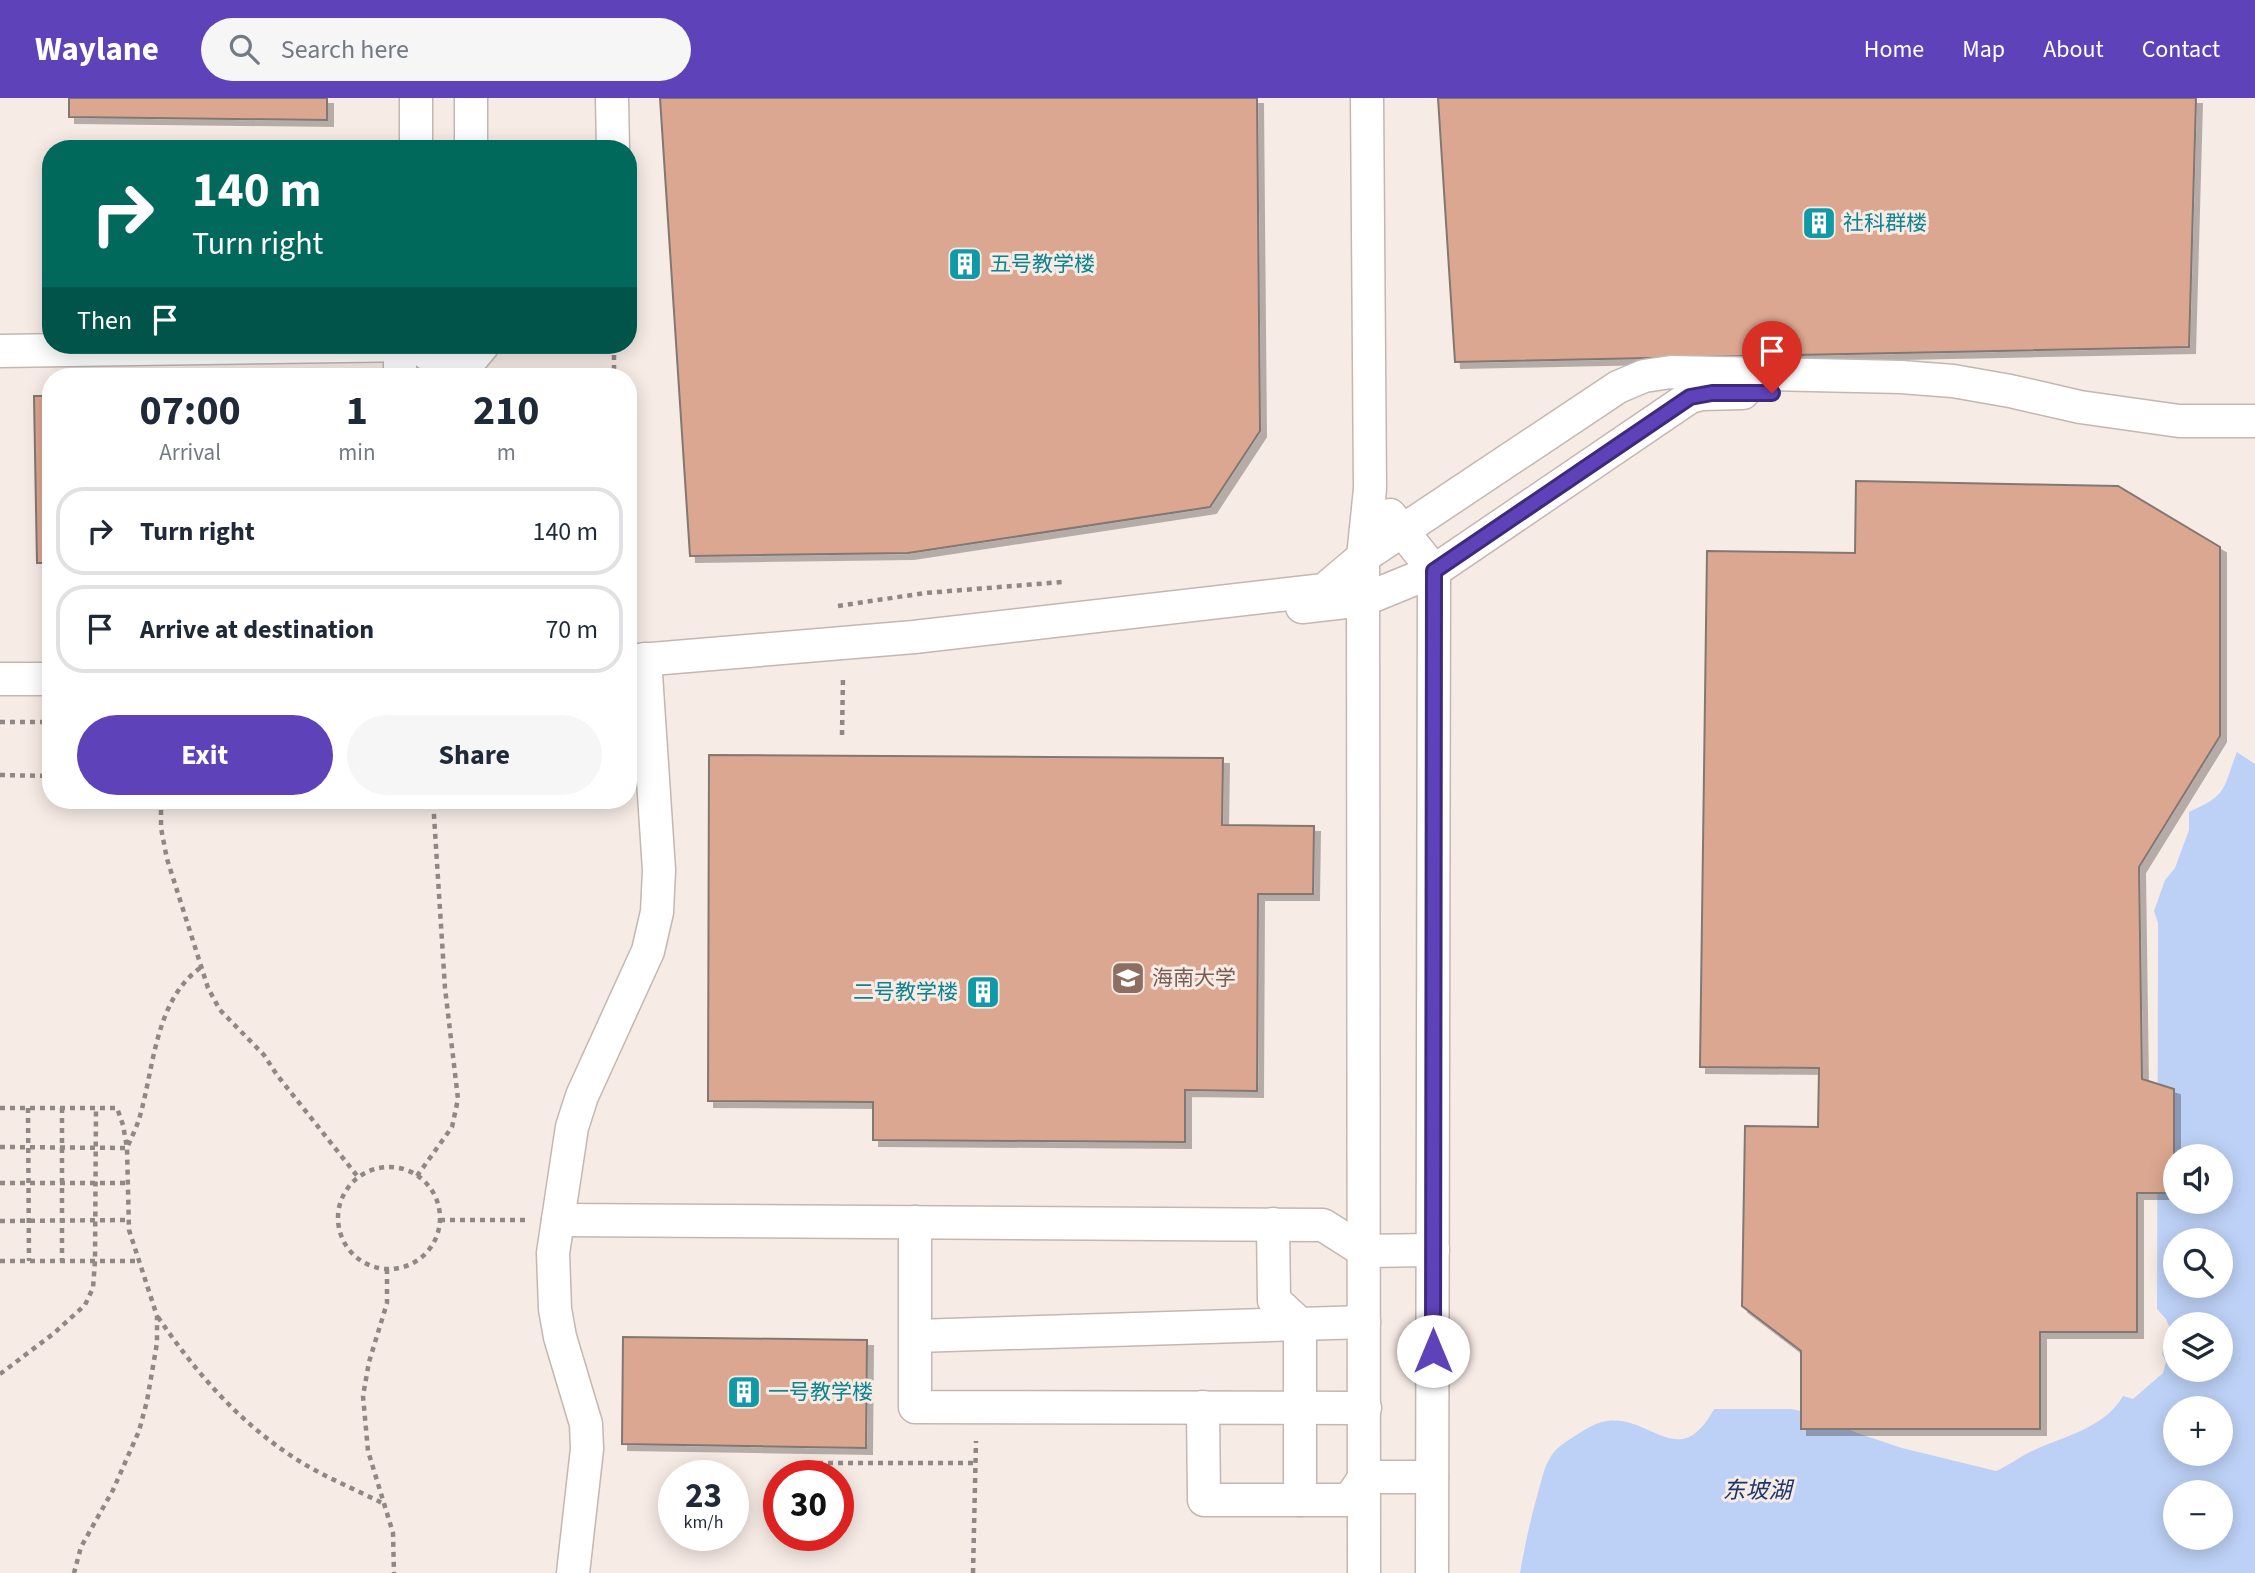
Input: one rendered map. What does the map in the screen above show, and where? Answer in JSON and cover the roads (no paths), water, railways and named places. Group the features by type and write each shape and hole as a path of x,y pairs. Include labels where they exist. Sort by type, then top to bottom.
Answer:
{"street":[{"path":"399,98 399,140"},
{"path":"416,98 416,140"},
{"path":"471,98 471,140"},
{"path":"612,98 613,140"},
{"path":"1364,1573 1363,558 1370,489 1367,98"},
{"path":"0,335 42,334"},
{"path":"0,351 42,350"},
{"path":"428,354 433,358 476,356"},
{"path":"637,667 1324,590 1363,558 1618,387 1644,376 1671,372 1901,377 1953,381 2080,407 2179,421 2255,422"},
{"path":"637,667 916,651 1363,600 1434,571 1679,405 1701,394 1840,393 1949,398 2077,424 2153,435 2255,437"},
{"path":"1370,489 1434,571 1432,1573"},
{"path":"573,1573 587,1449 586,1424 565,1355 555,1309 554,1253 572,1127 582,1096 648,951 657,912 658,846 637,667"},
{"path":"0,679 42,679"},
{"path":"0,694 42,694"},
{"path":"558,1220 1323,1225 1364,1251 1433,1250"},
{"path":"915,1222 915,1407 1364,1408"},
{"path":"1273,1224 1274,1300 1300,1324 1300,1500"},
{"path":"916,1336 1364,1322"},
{"path":"1203,1407 1204,1500 1349,1500 1364,1477"},
{"path":"1364,1477 1432,1477"}],"water":[{"name":"东坡湖","path":"2237,752 2255,764 2255,1573 1520,1573 1533,1510 1548,1462 1562,1444 1599,1423 1623,1421 1664,1437 1677,1439 1689,1437 1701,1428 1714,1409 1791,1409 1811,1413 1857,1433 1902,1448 1996,1471 2030,1452 2094,1424 2115,1407 2123,1396 2133,1399 2163,1373 2163,1382 2233,1382 2233,1312 2163,1312 2163,1316 2157,1309 2158,923 2154,911 2165,880 2175,868 2189,830 2189,812 2218,795 2226,783"}],"place":[{"name":"社科群楼","path":"1819,223"},
{"name":"五号教学楼","path":"965,264"},
{"name":"海南大学","path":"1128,978"},
{"name":"二号教学楼","path":"983,992"},
{"name":"一号教学楼","path":"744,1392"}]}
